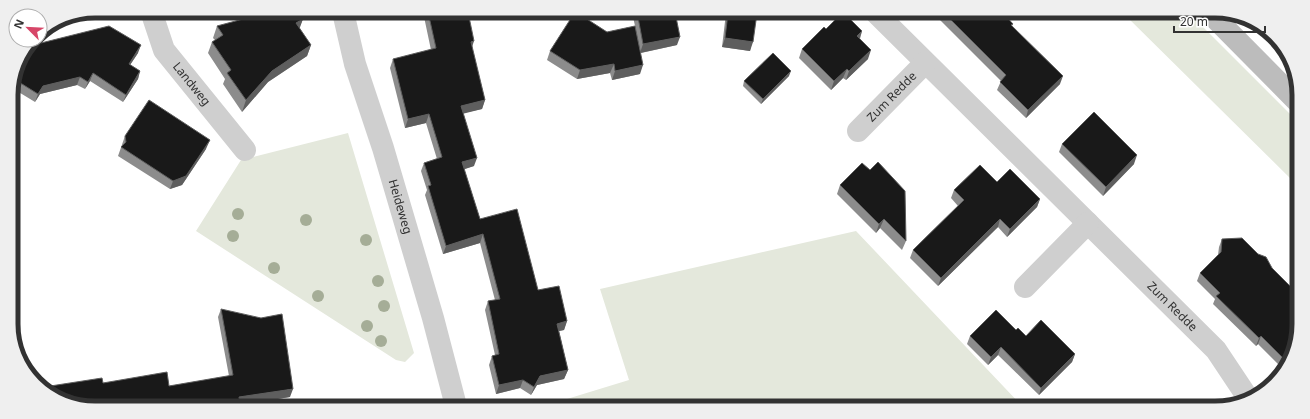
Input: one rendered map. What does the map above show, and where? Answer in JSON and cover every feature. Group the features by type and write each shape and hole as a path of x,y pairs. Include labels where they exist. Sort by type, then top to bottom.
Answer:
{"main road":[{"path":"1215,18 1292,96"}],"street":[{"name":"Landweg","path":"153,18 164,50 245,150"},
{"name":"Heideweg","path":"344,18 355,64 383,148 433,318 451,401"},
{"name":"Zum Redde","path":"881,18 1216,350 1246,395"},
{"name":"Zum Redde","path":"858,131 925,63"},
{"path":"1025,287 1088,223"}],"shaded area":[{"path":"1128,18 1194,18 1292,116 1292,180"},
{"path":"348,133 414,353 405,362 396,360 196,231 241,160"},
{"path":"856,231 1017,401 560,401 629,380 600,289"}],"building":[{"path":"302,18 303,19 296,23 311,45 272,71 246,100 227,73 231,70 212,42 223,35 217,26 243,19"},
{"path":"429,18 469,18 474,41 471,42 485,100 461,106 477,158 462,162 480,219 517,209 538,290 559,286 567,321 557,324 568,370 540,376 534,387 523,380 499,385 492,356 499,354 488,301 500,299 483,234 446,246 428,186 431,185 424,163 442,157 429,114 408,119 393,59 436,48"},
{"path":"571,18 585,18 607,32 635,26 643,65 615,71 614,64 580,70 550,51"},
{"path":"638,18 676,18 680,37 643,44"},
{"path":"727,18 756,18 753,42 725,38"},
{"path":"837,18 849,18 862,31 857,36 871,50 849,71 847,69 834,81 802,49 824,27 826,29"},
{"path":"949,18 1008,18 1013,24 1011,25 1063,76 1028,110 1000,82 1006,75"},
{"path":"109,26 141,45 129,64 140,71 126,95 93,73 88,82 80,77 43,86 38,94 20,82 28,56 34,48 48,48 48,41"},
{"path":"773,53 791,71 763,99 744,81"},
{"path":"149,100 210,140 186,176 173,181 121,147 126,142 125,136"},
{"path":"1094,112 1137,155 1106,187 1062,144"},
{"path":"878,162 905,191 906,241 884,219 879,224 840,185 862,163 870,170"},
{"path":"980,165 997,182 1010,169 1040,199 1010,229 1000,219 941,278 913,250 964,200 954,190"},
{"path":"1242,238 1258,254 1266,257 1272,268 1292,288 1291,334 1284,359 1261,336 1259,338 1216,296 1220,293 1200,273 1221,252 1222,239"},
{"path":"221,309 261,318 282,314 293,389 239,397 240,401 95,401 65,395 50,386 102,378 103,383 167,372 169,386 233,375"},
{"path":"996,310 1016,330 1018,328 1026,336 1041,320 1075,354 1041,388 1001,347 991,357 970,336"}]}
